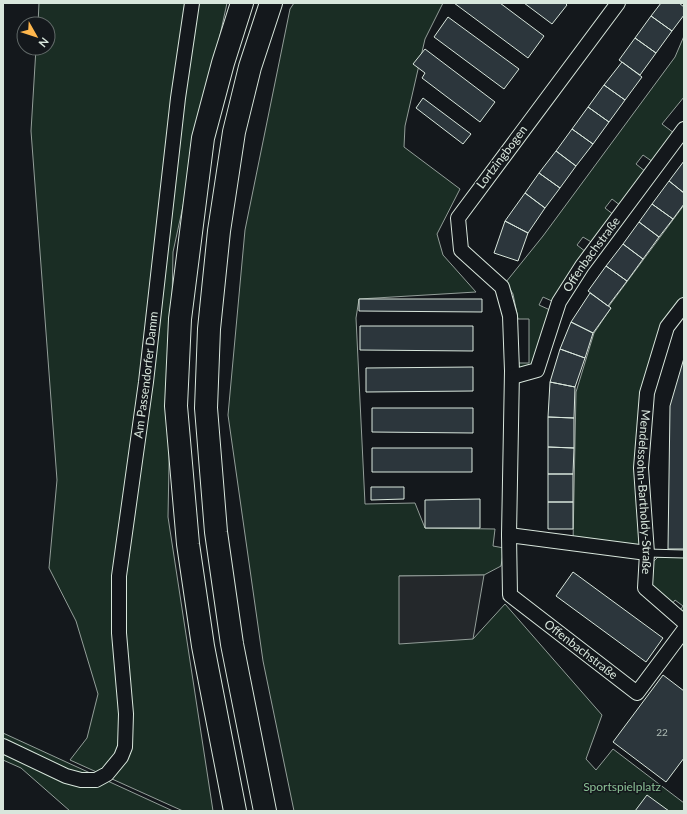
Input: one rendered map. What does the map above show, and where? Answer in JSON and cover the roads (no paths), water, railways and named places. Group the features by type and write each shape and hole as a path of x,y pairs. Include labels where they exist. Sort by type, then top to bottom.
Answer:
{"highway":[{"path":"235,811 203,646 188,544 176,406 180,319 203,138 223,63 242,3"},
{"path":"265,811 230,629 216,532 206,408 208,329 219,232 234,132 250,67 271,3"}],"street":[{"name":"Am Passendorfer Damm","path":"3,746 66,776 81,780 96,780 107,774 125,748 126,714 119,633 119,576 146,382 178,98 192,3"},
{"name":"Lortzingbogen","path":"510,316 502,288 461,250 458,218 473,195 618,3"},
{"name":"Offenbachstraße","path":"512,377 537,370 559,302 582,266 684,129"},
{"name":"Mendelssohn-Bartholdy-Straße","path":"684,304 667,327 647,393 641,468 647,553 645,588 684,622"},
{"name":"Offenbachstraße","path":"510,316 512,377 509,535 510,595 636,693 684,630"},
{"path":"509,535 647,553"}],"lane":[{"path":"647,553 684,554"}],"park label":[{"name":"Sportspielplatz","path":"622,787"}]}
